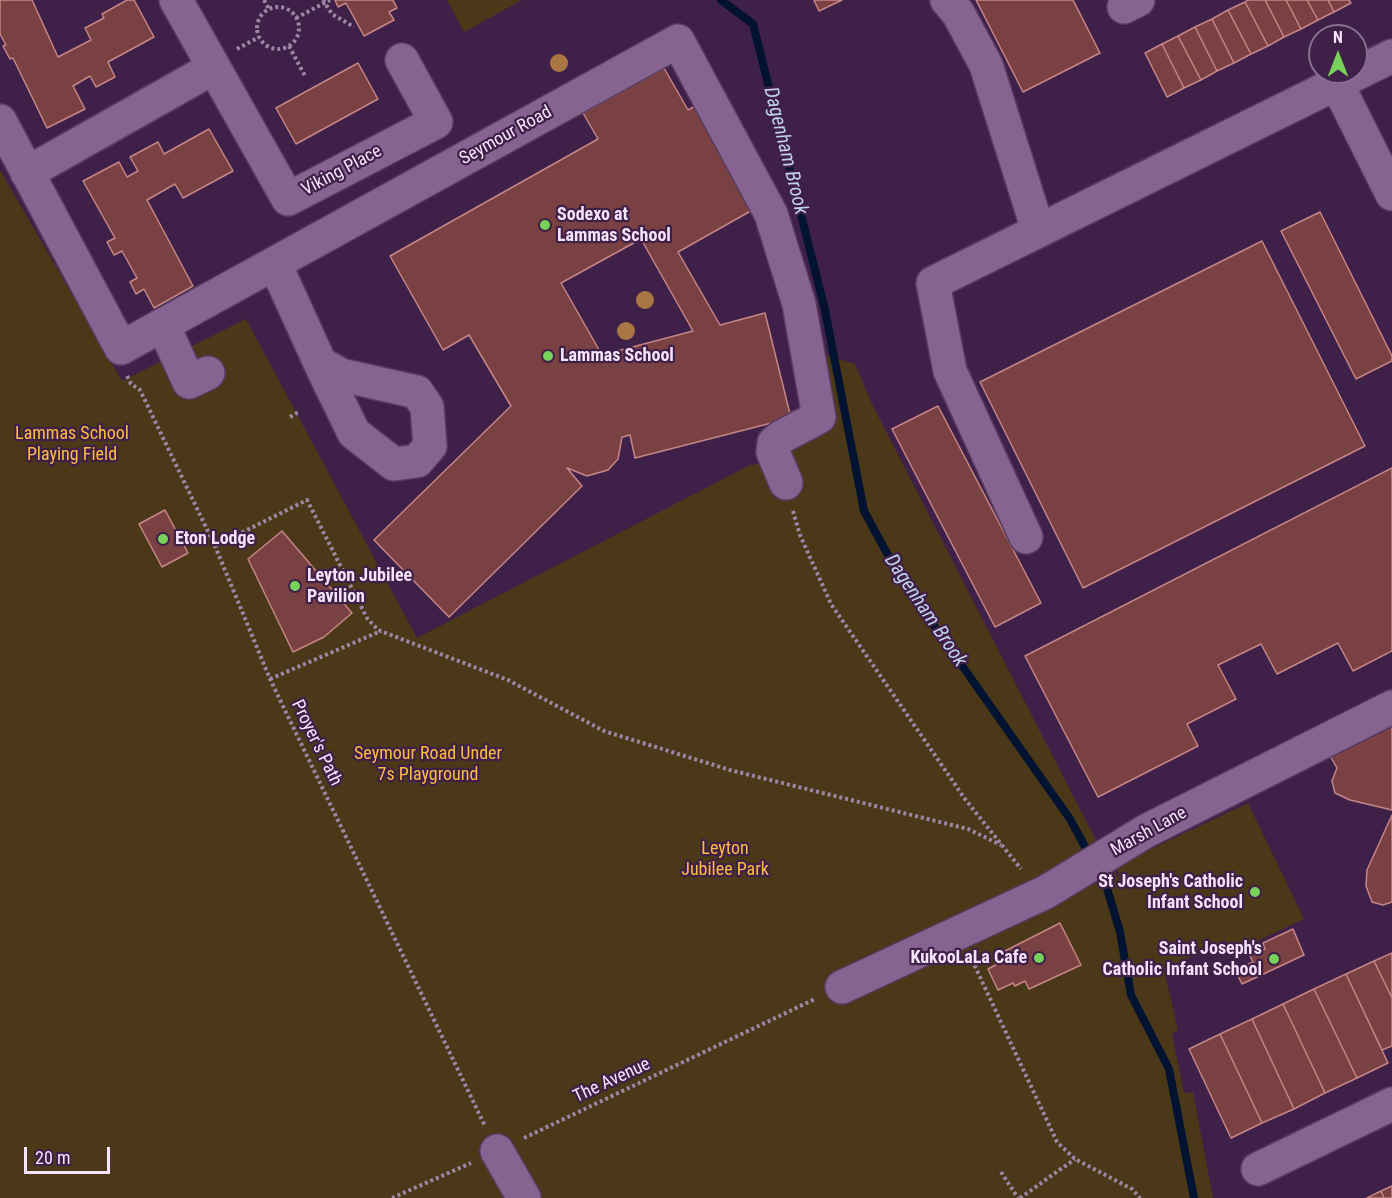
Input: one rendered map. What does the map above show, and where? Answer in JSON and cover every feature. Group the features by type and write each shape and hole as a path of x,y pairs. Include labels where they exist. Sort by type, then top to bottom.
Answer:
{"street":[{"name":"Viking Place","path":"176,0 288,199 436,122 402,60"},
{"path":"947,0 958,13 986,65 1038,230"},
{"name":"Seymour Road","path":"121,348 678,41 771,214 799,304 819,417 774,443 773,452 786,483"},
{"path":"1368,68 1392,56"},
{"path":"27,173 213,68"},
{"path":"1026,537 950,371 933,283 1337,84 1392,194"},
{"path":"0,121 121,348"},
{"path":"275,264 320,363"},
{"path":"163,325 189,382 208,374"},
{"name":"Marsh Lane","path":"842,987 1047,892 1118,848 1392,707"},
{"path":"1258,1169 1392,1104"},
{"path":"497,1151 524,1198"}],"path":[{"path":"264,0 268,9"},
{"path":"296,18 330,0"},
{"path":"323,2 342,22 354,27"},
{"path":"278,6 291,11 296,18 298,35 289,46 277,50 264,45 257,33 257,20 268,9 278,6"},
{"path":"289,46 305,76"},
{"name":"Proyer's Path","path":"121,348 128,365 123,369 127,378 140,390 215,546 270,679 497,1151"},
{"path":"290,417 300,411"},
{"path":"786,483 800,535 831,604 965,799 1017,866 1047,892"},
{"path":"215,546 307,500 367,618 378,630 508,680 604,731 730,770 968,830 1000,845"},
{"path":"270,679 381,630"},
{"path":"959,932 1057,1142 1075,1159 1132,1188 1140,1198"},
{"name":"The Avenue","path":"392,1198 497,1151 842,987"},
{"path":"1001,1172 1019,1198 1075,1159"}],"green space":[{"path":"447,0 522,0 464,32"},
{"name":"Leyton Jubilee Park","path":"0,170 122,381 246,319 417,638 750,465 784,461 819,353 855,364 871,402 1105,858 1122,884 1115,866 1248,803 1304,919 1232,953 1225,940 1164,970 1178,1030 1172,1034 1184,1093 1193,1092 1213,1198 0,1198"}],"building":[{"path":"0,0 32,0 58,57 91,40 85,28 104,18 102,14 127,0 134,0 154,37 108,62 115,77 96,87 90,76 73,86 85,109 47,128 13,58 10,59 3,46 6,45 0,34"},
{"path":"335,0 393,0 397,8 389,12 394,20 364,36 346,3 338,7"},
{"path":"814,0 842,0 819,11"},
{"path":"976,0 1073,0 1100,53 1023,92"},
{"path":"1265,0 1284,37 1268,46 1245,2"},
{"path":"1265,0 1286,0 1301,29 1284,37"},
{"path":"1286,0 1307,0 1318,20 1301,29"},
{"path":"1307,0 1328,0 1334,12 1318,20"},
{"path":"1328,0 1349,0 1351,3 1334,12"},
{"path":"1245,2 1268,46 1251,54 1228,10"},
{"path":"1228,10 1251,54 1234,63 1212,19"},
{"path":"1212,19 1234,63 1217,71 1195,27"},
{"path":"1195,27 1217,71 1201,80 1178,36"},
{"path":"1178,36 1201,80 1184,88 1162,44"},
{"path":"1162,44 1184,88 1167,97 1145,53"},
{"path":"358,63 378,99 296,144 276,108"},
{"path":"664,68 688,110 697,105 756,208 678,252 720,325 765,313 791,418 635,458 630,435 622,437 618,459 608,470 587,476 567,468 582,486 449,617 374,540 511,406 469,335 443,350 390,256 598,139 583,113","holes":["641,239 693,331 602,355 561,283"]},
{"path":"209,129 233,171 183,198 175,184 147,200 193,286 154,308 144,289 136,294 130,282 137,278 122,251 114,255 107,242 115,238 83,181 119,162 127,177 138,171 130,157 158,142 164,154"},
{"path":"1320,212 1392,356 1392,361 1356,379 1281,231"},
{"path":"1262,241 1365,446 1083,588 980,382"},
{"path":"938,406 1041,603 995,627 892,429"},
{"path":"1392,468 1392,651 1353,671 1338,643 1277,674 1261,644 1218,665 1236,699 1187,724 1198,746 1098,797 1025,656"},
{"name":"Eton Lodge","path":"165,510 188,553 162,567 139,524"},
{"name":"Leyton Jubilee Pavilion","path":"282,531 352,613 324,637 293,652 248,559"},
{"path":"1392,722 1392,810 1350,800 1335,793 1332,781 1337,768 1329,754"},
{"path":"1392,815 1392,902 1383,905 1372,902 1366,886 1367,870"},
{"name":"KukooLaLa Cafe","path":"1060,923 1081,965 1029,989 1025,981 1015,986 1013,983 998,990 988,969 1003,961 999,954"},
{"name":"Saint Joseph's Catholic Infant School","path":"1293,929 1304,955 1242,984 1235,970 1253,962 1250,956 1265,949 1263,943"},
{"path":"1392,953 1392,998 1374,961"},
{"path":"1374,961 1392,998 1392,1046 1382,1050 1346,974"},
{"path":"1346,974 1388,1063 1357,1078 1314,989"},
{"path":"1314,989 1357,1078 1325,1093 1283,1004"},
{"path":"1283,1004 1325,1093 1294,1109 1252,1019"},
{"path":"1252,1019 1294,1109 1262,1123 1220,1034"},
{"path":"1220,1034 1262,1123 1231,1138 1189,1049"},
{"path":"1392,1186 1392,1198 1384,1198 1381,1191"},
{"path":"1381,1191 1384,1198 1367,1198"}],"waterway":[{"name":"Dagenham Brook","path":"721,0 753,24 825,310 864,511 901,579 1070,819 1090,856"},
{"name":"Dagenham Brook","path":"1097,867 1106,885 1120,932 1131,995 1169,1069 1194,1198"}],"place":[{"name":"Sodexo at Lammas School","path":"545,225"},
{"name":"Lammas School","path":"548,356"},
{"name":"Eton Lodge","path":"163,539"},
{"name":"Leyton Jubilee Pavilion","path":"295,586"},
{"name":"St Joseph's Catholic Infant School","path":"1255,892"},
{"name":"KukooLaLa Cafe","path":"1039,958"},
{"name":"Saint Joseph's Catholic Infant School","path":"1274,959"}],"park label":[{"name":"Lammas School Playing Field","path":"72,444"},
{"name":"Seymour Road Under 7s Playground","path":"428,764"}]}
